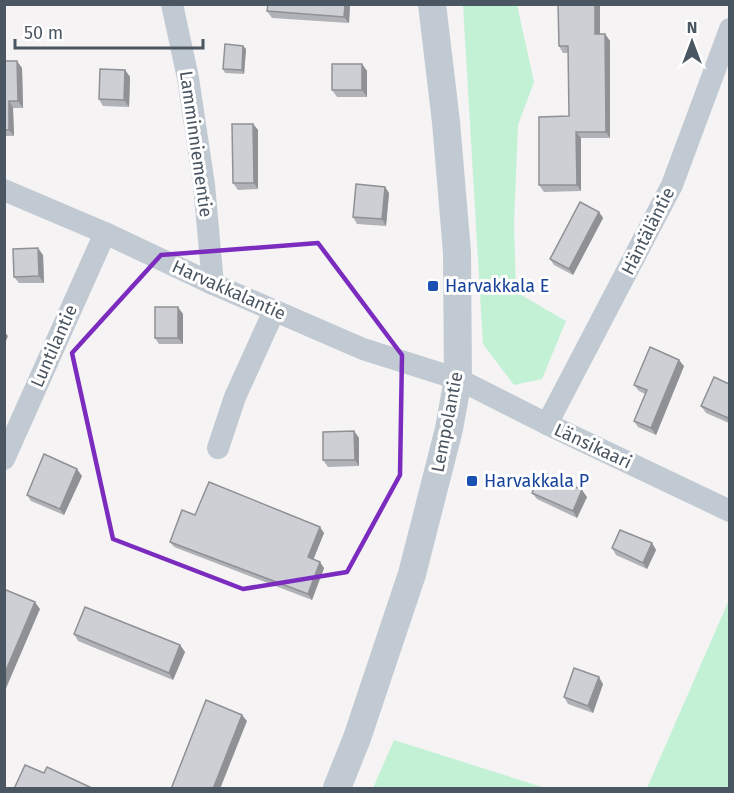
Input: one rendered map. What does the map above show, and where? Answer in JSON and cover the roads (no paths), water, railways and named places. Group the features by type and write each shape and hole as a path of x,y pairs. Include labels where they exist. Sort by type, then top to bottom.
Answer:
{"street":[{"name":"Lamminniementie","path":"172,4 188,78 204,185 213,284"},
{"name":"Lempolantie","path":"337,789 357,738 412,574 449,429 458,379 457,252 446,122 432,4"},
{"name":"Häntäläntie","path":"547,424 672,185 729,30"},
{"name":"Harvakkalantie","path":"4,190 105,233 213,284 363,350 458,379"},
{"name":"Luntilantie","path":"4,459 105,233"},
{"path":"218,448 236,397 274,311"},
{"name":"Länsikaari","path":"458,379 729,510"}],"place":[{"name":"Harvakkala E","path":"433,286"},
{"name":"Harvakkala P","path":"472,481"}]}
